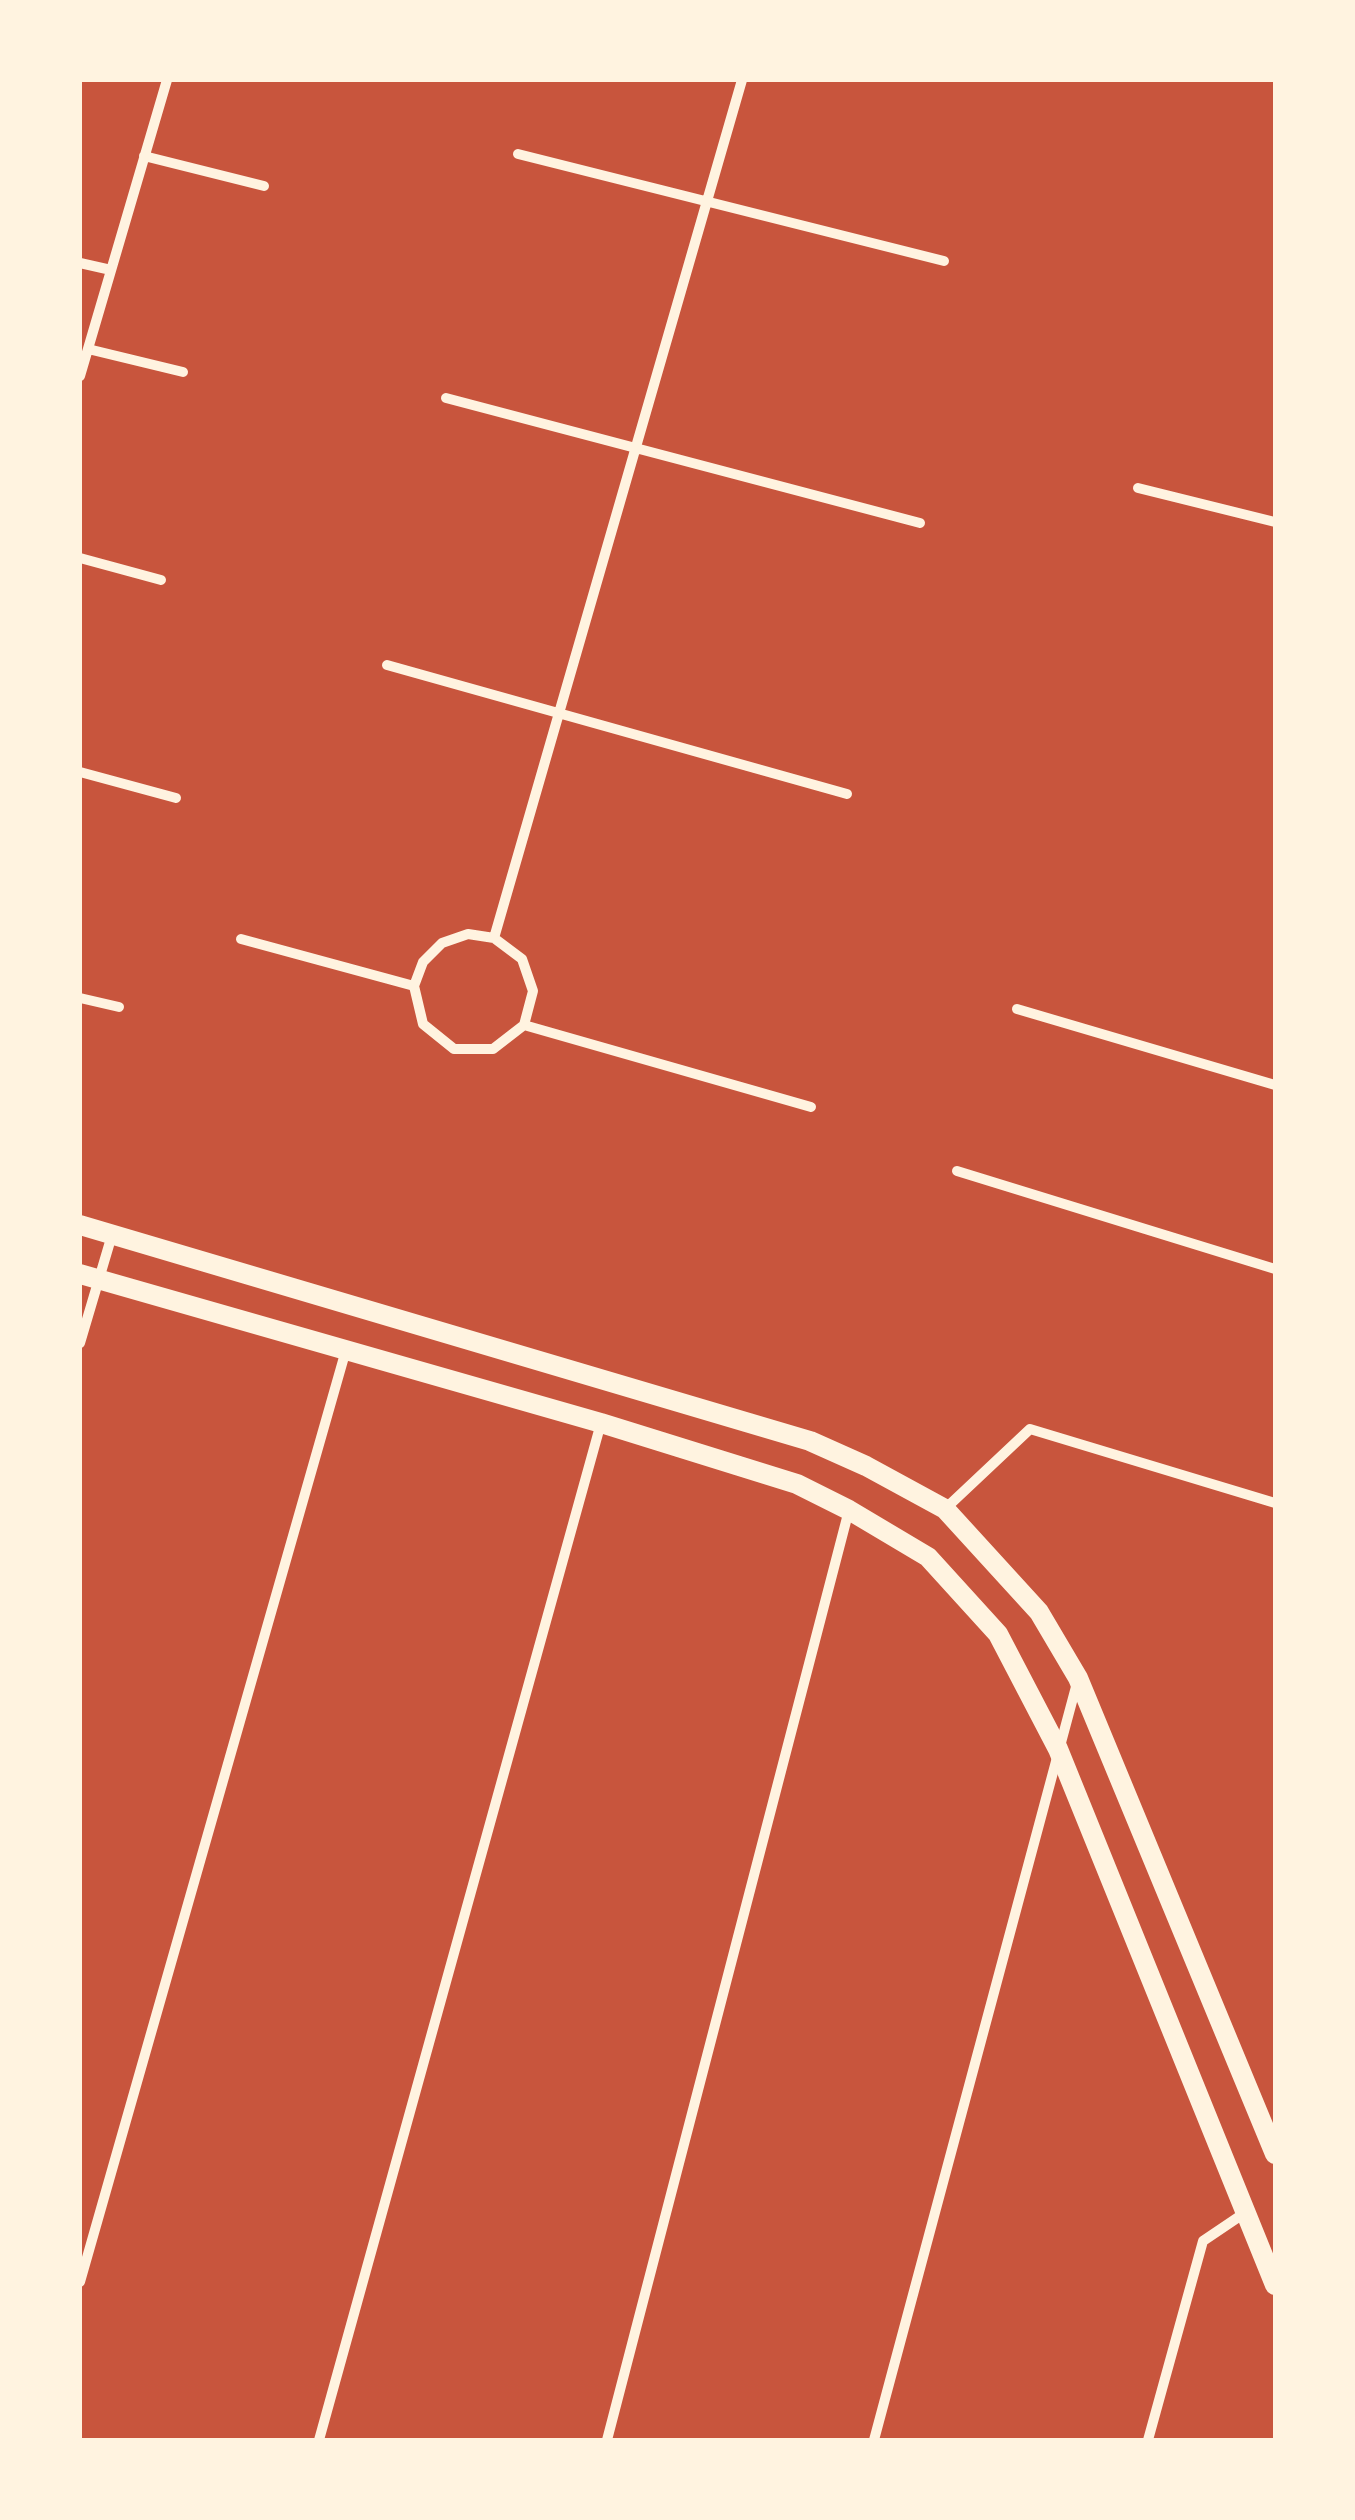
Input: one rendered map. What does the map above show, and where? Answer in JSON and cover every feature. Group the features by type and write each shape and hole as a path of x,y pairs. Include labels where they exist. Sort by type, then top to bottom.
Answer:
{"main road":[{"path":"80,1225 810,1441 946,1509 1039,1612 1078,1678 1273,2143"},
{"path":"89,1277 601,1423 797,1484 928,1558 998,1634 1058,1748 1275,2285"}],"street":[{"path":"80,376 167,80"},
{"path":"494,938 742,80"},
{"path":"518,154 944,261"},
{"path":"144,156 264,186"},
{"path":"80,263 111,270"},
{"path":"88,348 184,372"},
{"path":"446,398 920,523"},
{"path":"1138,488 1275,522"},
{"path":"80,558 162,580"},
{"path":"387,665 847,794"},
{"path":"80,772 176,798"},
{"path":"468,934 494,938 522,959 533,991 524,1025 493,1050 454,1049 422,1024 414,986 423,962 442,943 468,934"},
{"path":"241,938 414,986"},
{"path":"80,998 119,1007"},
{"path":"1017,1009 1275,1085"},
{"path":"524,1025 811,1107"},
{"path":"957,1171 1275,1269"},
{"path":"80,1343 89,1277 112,1235"},
{"path":"80,2282 346,1349"},
{"path":"319,2440 601,1423"},
{"path":"946,1509 1030,1429 1275,1502"},
{"path":"607,2440 849,1510"},
{"path":"874,2440 1078,1678"},
{"path":"1148,2440 1203,2241 1247,2212"}]}
